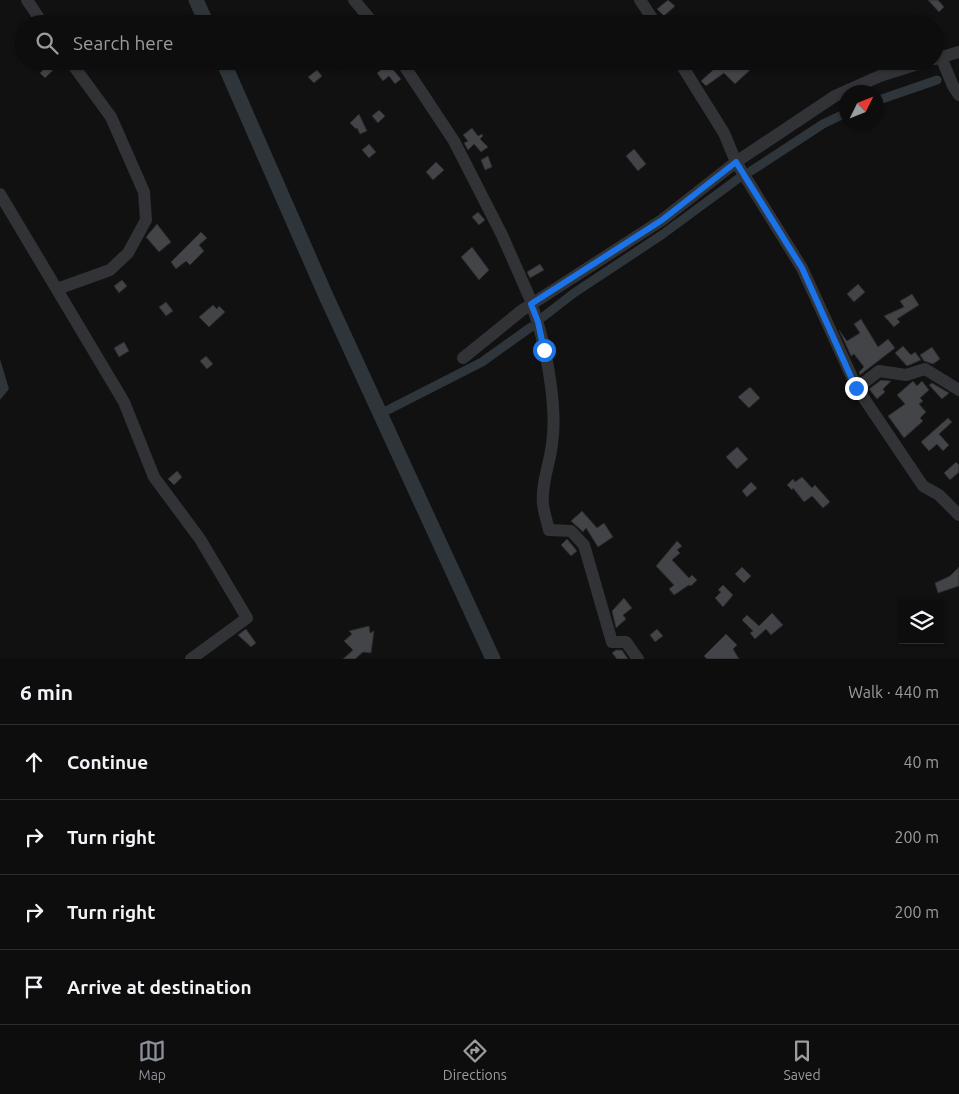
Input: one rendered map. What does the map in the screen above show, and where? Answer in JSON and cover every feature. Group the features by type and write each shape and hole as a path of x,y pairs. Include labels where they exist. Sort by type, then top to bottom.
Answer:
{"street":[{"path":"27,0 37,15"},
{"path":"354,0 366,15"},
{"path":"640,0 650,15"},
{"path":"944,56 959,52"},
{"path":"57,289 110,270 128,253 146,220 144,192 111,117 77,70"},
{"path":"407,70 454,141 502,235 538,322 552,416 553,443 546,469 543,503 550,530 571,531 584,545 612,642 626,642 638,659"},
{"path":"685,70 724,133 736,162 802,268 856,388 923,486 939,495 959,515"},
{"path":"463,358 532,304 662,220 736,162 835,96 880,76 899,70"},
{"path":"944,70 959,95"},
{"path":"0,194 124,402 154,477 200,539 246,618 191,659"},
{"path":"856,388 879,371 906,375 925,369 959,390"}],"shaded area":[{"path":"0,359 9,389 0,400"}],"building":[{"path":"668,0 675,6 665,15 657,9"},
{"path":"928,0 938,0 944,7 939,12"},
{"path":"43,70 53,70 45,78 40,73"},
{"path":"317,70 322,76 314,83 308,77"},
{"path":"381,70 393,70 401,79 395,84 389,76 383,81 377,73"},
{"path":"713,70 750,70 735,84 724,73 706,86 701,81"},
{"path":"379,110 385,116 378,123 372,116"},
{"path":"359,114 367,131 360,134 357,128 350,123"},
{"path":"472,128 478,136 482,134 483,136 480,139 488,147 481,152 474,144 468,150 464,143 468,141 463,135"},
{"path":"369,144 376,152 369,158 362,150"},
{"path":"634,149 646,164 638,171 626,156"},
{"path":"488,156 492,167 485,170 481,160"},
{"path":"436,162 444,170 433,180 426,172"},
{"path":"478,212 485,220 479,225 472,217"},
{"path":"157,224 171,242 159,252 146,237"},
{"path":"201,232 207,238 199,245 204,251 190,265 186,261 176,269 171,262"},
{"path":"472,247 489,270 479,280 461,257"},
{"path":"540,264 544,270 530,278 527,272"},
{"path":"122,280 127,286 119,293 114,286"},
{"path":"858,284 865,292 854,302 847,294"},
{"path":"912,294 919,305 897,319 900,322 894,327 884,316 904,307 900,301"},
{"path":"166,302 173,311 166,316 159,307"},
{"path":"213,305 217,309 219,306 225,312 209,327 199,317"},
{"path":"861,319 878,347 888,339 895,348 860,375 859,372 864,367 854,354 851,356 839,330 847,341 860,333 854,324"},
{"path":"124,342 129,351 119,357 114,348"},
{"path":"903,346 911,355 915,352 921,360 907,366 895,353"},
{"path":"932,347 940,359 933,364 924,361 920,355"},
{"path":"206,356 213,364 207,369 200,361"},
{"path":"881,380 891,381 883,389 885,392 877,399 869,389"},
{"path":"913,381 917,386 922,381 929,390 920,398 923,401 919,404 926,412 920,418 923,421 904,438 888,416 905,404 897,395"},
{"path":"932,383 949,393 942,399 929,385"},
{"path":"750,387 760,398 749,408 738,397"},
{"path":"948,418 952,422 939,434 949,445 943,451 937,444 929,451 921,442"},
{"path":"737,447 748,459 737,469 726,457"},
{"path":"956,462 959,465 959,472 950,480 944,473"},
{"path":"177,471 182,477 174,485 168,479"},
{"path":"802,477 812,488 815,485 830,502 823,508 812,496 804,502 793,488 792,490 787,485 793,479 795,482"},
{"path":"751,482 757,488 747,497 742,491"},
{"path":"582,511 597,528 604,523 613,537 598,547 586,528 583,532 571,521"},
{"path":"567,539 577,551 571,556 561,545"},
{"path":"677,541 682,546 677,550 680,553 672,560 689,578 692,575 697,580 691,586 689,585 674,595 669,589 674,585 656,566"},
{"path":"742,567 751,576 744,583 735,574"},
{"path":"959,567 959,586 938,593 935,583 950,576"},
{"path":"723,585 733,595 723,607 715,598 721,592 718,590"},
{"path":"624,598 632,608 623,615 626,619 616,628 612,611"},
{"path":"772,613 783,625 771,635 766,629 755,639 750,633 753,631 742,620 747,615 759,626"},
{"path":"369,626 370,633 374,631 371,653 363,652 355,659 343,659 353,650 344,641 352,634 349,631"},
{"path":"246,629 256,643 251,647 238,635"},
{"path":"657,629 663,636 655,642 650,635"},
{"path":"726,634 737,645 733,649 739,659 707,659 704,656"},
{"path":"616,650 622,650 628,659 617,659 612,653"}],"waterway":[{"path":"196,0 203,15"},
{"path":"227,70 326,296 493,659"},
{"path":"884,98 937,80"},
{"path":"751,171 823,124 839,116"},
{"path":"543,317 574,293 663,234 739,178"},
{"path":"380,414 482,362 531,327"}],"route":[{"path":"544,350 538,322 531,304 662,220 736,162 802,268 856,388"}]}
